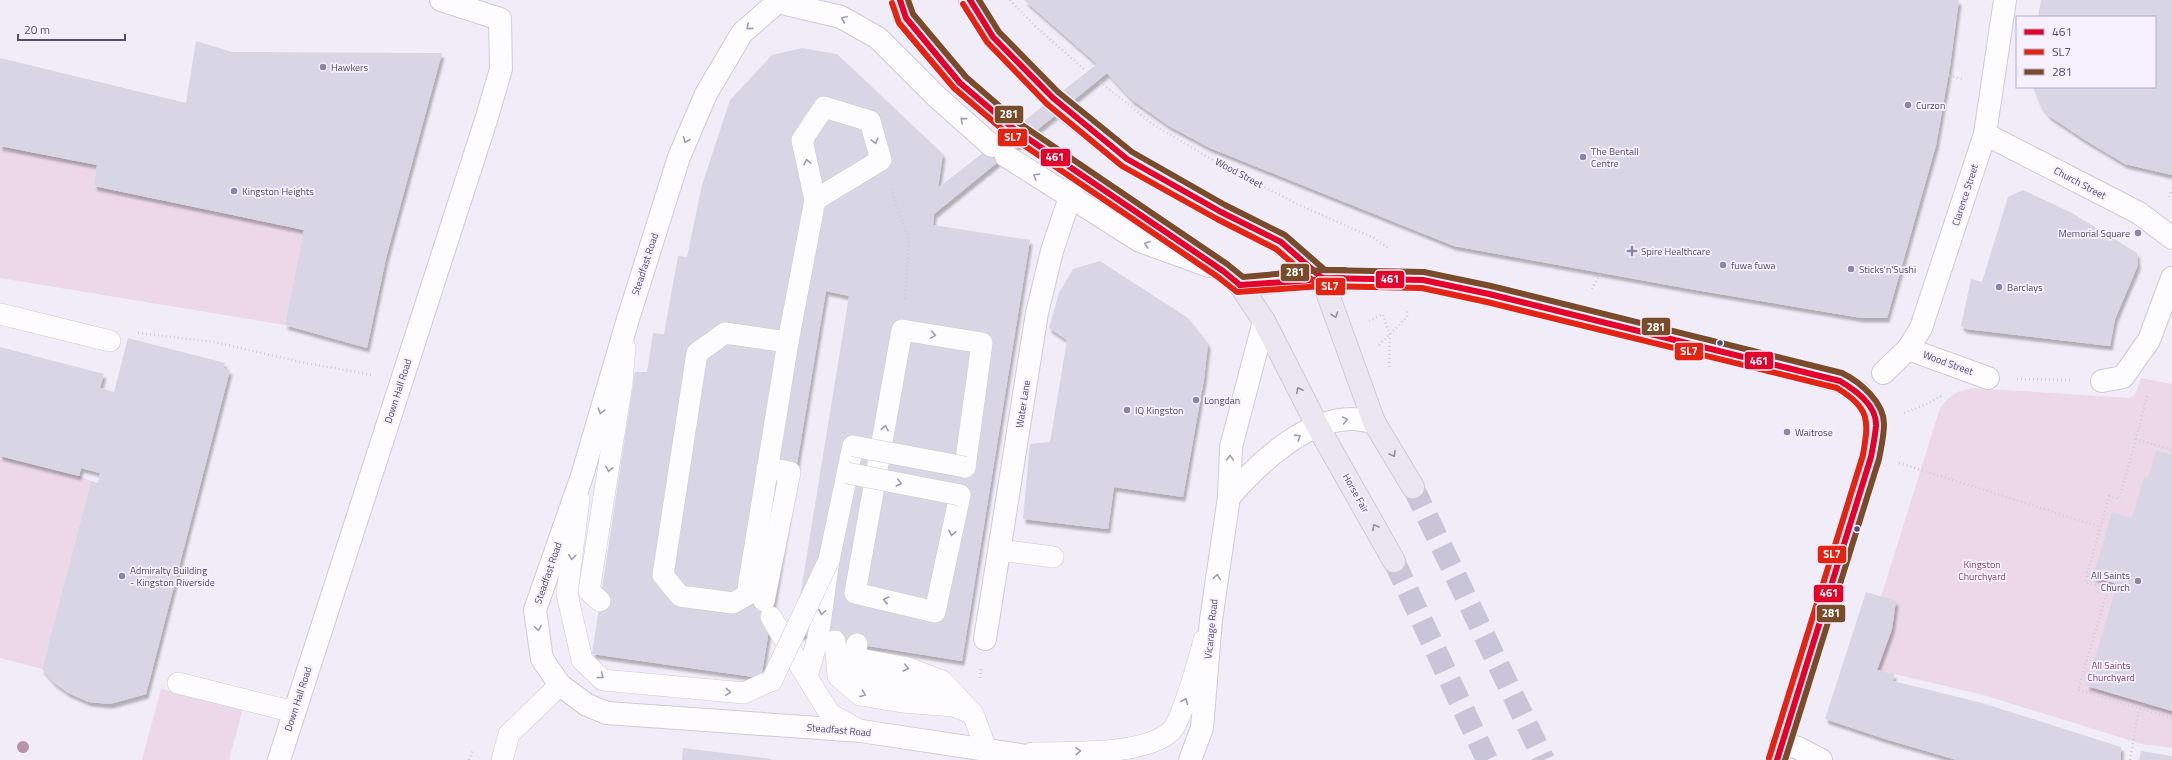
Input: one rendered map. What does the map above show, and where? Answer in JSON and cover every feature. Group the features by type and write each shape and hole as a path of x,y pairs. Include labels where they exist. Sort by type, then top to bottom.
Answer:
{"main road":[{"path":"900,0 906,18 960,83 1020,134 1223,271"},
{"path":"970,0 993,37 1058,104 1127,159 1221,212 1281,242 1322,278 1374,422 1413,487"},
{"name":"Horse Fair","path":"1223,271 1240,285 1264,322 1317,425 1394,560"}],"street":[{"path":"441,0 488,10"},
{"name":"Clarence Street","path":"1883,372 1908,349 1921,328 1985,134 2005,0"},
{"path":"779,1 841,17 878,38 937,97 999,151 1140,241 1223,271"},
{"name":"Steadfast Road","path":"779,1 742,33 706,94 679,157 628,319 582,476 535,610 542,659 560,685 587,705 607,713 861,731 987,756 1011,754 1053,760"},
{"name":"Down Hall Road","path":"279,760 487,117 501,69 488,10"},
{"name":"Church Street","path":"1985,134 2139,213 2172,238"},
{"name":"Water Lane","path":"985,639 1037,313 1052,251 1069,196 1078,173"},
{"path":"1240,285 1322,278 1423,280 1489,294 1840,381 1860,393 1870,408 1876,424 1872,457 1779,751 1798,748 1821,760"},
{"path":"2102,381 2123,377 2149,340 2172,278"},
{"name":"Vicarage Road","path":"1190,760 1202,728 1211,620 1229,497 1231,448 1264,322"},
{"name":"Wood Street","path":"1908,349 1988,378"},
{"path":"1229,497 1254,469 1278,449 1317,425 1352,418 1374,422"}],"lane":[{"path":"788,342 724,333 697,353 663,575 680,596 733,602 747,595 788,342 815,200 802,140 824,107 870,121 880,160 815,200"},
{"path":"0,314 110,341"},
{"path":"600,601 589,591 622,383 628,319"},
{"path":"807,677 818,638 829,560 847,473 853,446 965,467 982,343 902,330 855,593 935,612 960,495 847,473"},
{"path":"767,468 790,472 768,609 830,714 861,731"},
{"path":"582,476 567,594 582,660 603,680 744,693 772,680 829,560"},
{"path":"1000,550 1053,557"},
{"path":"1011,754 1112,750 1144,746 1172,731 1188,692 1211,620"},
{"path":"835,640 838,676 860,695 902,702 954,706 973,714"},
{"path":"855,651 908,668 942,681 973,714 987,756"},
{"path":"178,683 294,712"},
{"path":"502,760 509,734 560,685"}],"path":[{"path":"1010,0 1035,26 1084,69"},
{"name":"Wood Street","path":"1100,82 1154,126 1299,205 1374,238 1388,248"},
{"path":"880,160 909,240 902,330"},
{"path":"1382,341 1390,336 1407,317 1407,305"},
{"path":"1384,310 1383,315 1390,336 1388,374"},
{"path":"1366,322 1383,315"},
{"path":"110,341 142,332 215,342 300,362 358,371 400,383"},
{"path":"2149,389 2119,499 2109,496 2085,582 2108,589 2078,690 2172,718"},
{"path":"2136,439 2172,450"},
{"path":"1872,457 1902,464 2101,527"},
{"path":"2130,760 2139,708"}],"green space":[{"path":"0,146 97,165 94,186 304,230 285,325 0,278"},
{"name":"Kingston Churchyard","path":"2141,378 2172,384 2172,748 2142,744 1980,694 1877,670 1892,629 1881,597 1940,408 1944,403 1958,392 1974,388 2129,398 2135,395"},
{"path":"0,456 79,476 91,481 42,669 0,658"},
{"path":"161,689 243,708 229,760 142,760"}],"building":[{"path":"1024,0 1959,0 1950,66 1936,145 1887,318 1862,318 1690,289 1454,246 1210,148 1169,126 1132,100 1107,73 934,214 933,225 1030,240 962,661 794,634 849,296 826,291 761,678 592,654 635,372 647,372 653,333 664,334 678,256 687,257 702,185 730,100 772,55 802,48 837,54 943,154 938,188 1097,64"},
{"path":"2041,0 2172,0 2172,175 2125,164 2085,140 2049,116 2040,104 2033,88 2156,88 2156,16 2038,16"},
{"name":"Kingston Heights","path":"196,41 232,52 442,53 386,258 367,348 285,325 304,230 94,186 97,165 0,146 0,58 186,103"},
{"path":"2023,190 2072,213 2137,253 2138,265 2115,319 2110,346 1966,329 1961,326 1971,279 1982,282 2008,197"},
{"name":"IQ Kingston","path":"1100,261 1188,318 1208,344 1204,379 1183,497 1114,487 1108,529 1023,519 1030,444 1050,442 1067,340 1049,328 1059,293 1073,269"},
{"name":"Admiralty Building - Kingston Riverside","path":"128,338 225,363 223,368 230,370 146,694 110,704 89,702 68,693 53,682 42,669 91,481 98,483 100,473 81,468 79,476 0,456 0,347 104,374 100,388 114,392"},
{"name":"All Saints Church","path":"2156,450 2172,455 2172,711 2087,686 2117,584 2093,577 2112,512 2132,518 2144,477 2148,478"},
{"path":"1866,592 1896,601 1892,629 1877,670 1894,674 1893,681 1982,703 2121,747 2121,760 1957,760 1885,739 1825,719"},
{"path":"683,748 772,759 682,760"},
{"path":"2141,751 2172,756 2172,760 2139,760"}],"tunnel":[{"path":"1413,487 1544,760"},
{"path":"1394,561 1487,760"}],"transit line":[{"name":"461","path":"900,0 906,18 960,83 1014,129 1223,271 1240,285"},
{"name":"281","path":"908,0 913,14 966,77 1019,123 1227,264 1243,277 1322,270 1424,272 1491,286 1842,373 1863,387 1880,408 1883,416 1884,433 1879,459 1785,760"},
{"name":"461","path":"970,0 993,37 1053,98 1127,159 1221,212 1281,242 1322,278 1423,280 1489,294 1840,381 1864,399 1873,411 1876,426 1871,457 1777,760"},
{"name":"281","path":"979,0 999,32 1058,92 1132,152 1225,205 1285,235 1325,270 1345,270"},
{"name":"SL7","path":"892,3 899,23 954,88 1009,135 1218,277 1237,292 1322,286 1422,288 1487,302 1837,388 1848,395 1856,402 1865,416 1866,433 1863,455 1769,758"},
{"name":"SL7","path":"963,4 987,42 1047,104 1122,166 1217,219 1276,249 1318,285 1345,286"},
{"name":"461","path":"1240,285 1343,278"}],"place":[{"name":"Hawkers","path":"323,67"},
{"name":"Curzon","path":"1908,105"},
{"name":"The Bentall Centre","path":"1583,157"},
{"name":"Kingston Heights","path":"234,191"},
{"name":"Memorial Square","path":"2138,233"},
{"name":"Spire Healthcare","path":"1632,251"},
{"name":"fuwa fuwa","path":"1723,265"},
{"name":"Sticks'n'Sushi","path":"1851,269"},
{"name":"Barclays","path":"1999,287"},
{"name":"Longdan","path":"1196,400"},
{"name":"IQ Kingston","path":"1127,410"},
{"name":"Waitrose","path":"1787,432"},
{"name":"Admiralty Building - Kingston Riverside","path":"122,576"},
{"name":"All Saints Church","path":"2138,581"}],"park label":[{"name":"All Saints Churchyard","path":"2111,670"}]}
